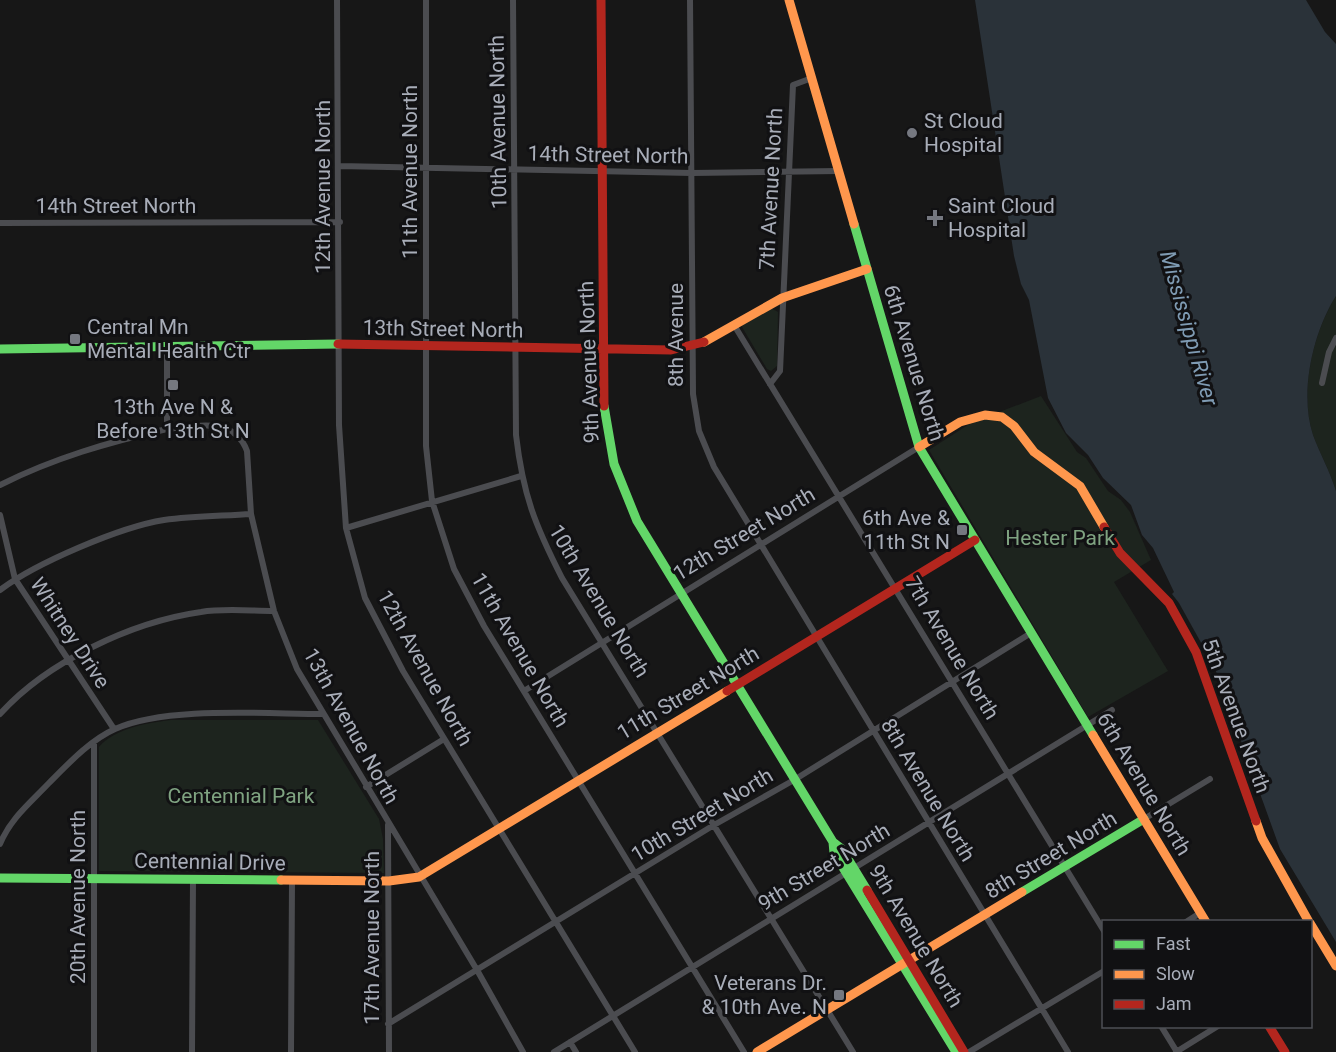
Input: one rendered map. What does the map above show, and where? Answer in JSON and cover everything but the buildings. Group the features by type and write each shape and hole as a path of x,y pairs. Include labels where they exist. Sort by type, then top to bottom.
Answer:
{"street":[{"name":"12th Avenue North","path":"337,0 340,222 339,425 346,528 365,598 402,670 635,1052"},
{"name":"11th Avenue North","path":"426,0 426,446 432,501 454,569 483,626 744,1052"},
{"name":"10th Avenue North","path":"513,0 518,348 516,435 521,476 535,525 562,578 853,1052"},
{"name":"9th Avenue North","path":"601,0 605,422 615,474 637,521 794,780 833,842 843,849 851,872 956,1052"},
{"name":"8th Avenue","path":"690,0 693,394 699,431 714,466 817,637"},
{"name":"6th Avenue North","path":"789,0 919,447 1205,920"},
{"name":"7th Avenue North","path":"770,384 780,371 793,84 812,78"},
{"name":"14th Street North","path":"339,166 692,173 839,171"},
{"name":"14th Street North","path":"0,223 340,222"},
{"name":"13th Street North","path":"0,349 426,345 670,350 692,346 782,298 867,269"},
{"name":"7th Avenue North","path":"734,325 1102,928"},
{"path":"1322,383 1329,352 1336,338"},
{"path":"167,347 167,429"},
{"name":"12th Street North","path":"524,691 602,640 840,498 960,422 985,415"},
{"name":"5th Avenue North","path":"985,415 1002,417 1014,426 1034,452 1080,486 1120,553 1169,603 1196,652 1262,838 1309,920"},
{"name":"13th Avenue North","path":"0,485 38,466 83,450 167,429 212,425 235,432 243,441 247,451 251,514 274,611 297,669 419,877 477,970 523,1052"},
{"path":"346,528 521,476"},
{"path":"0,590 15,579 90,543 163,520 251,514"},
{"name":"Whitney Drive","path":"0,515 15,579 114,729"},
{"name":"11th Street North","path":"419,877 975,540"},
{"path":"0,714 12,701 68,660 128,631 201,612 274,611"},
{"name":"10th Street North","path":"388,1024 714,825 794,780 1031,633"},
{"name":"8th Avenue North","path":"817,637 1068,1052"},
{"name":"9th Street North","path":"554,1052 1088,727 1112,710"},
{"path":"0,844 11,821 94,742 114,729 145,719 179,715 323,714"},
{"path":"366,787 444,739"},
{"name":"20th Avenue North","path":"94,742 94,1052"},
{"name":"8th Street North","path":"757,1052 1210,779"},
{"name":"17th Avenue North","path":"388,824 389,1052"},
{"name":"Centennial Drive","path":"0,878 292,882 389,881 419,877"},
{"path":"192,1052 193,879"},
{"path":"291,1052 292,882"},
{"path":"1188,920 1200,913"},
{"name":"5th Avenue North","path":"1312,925 1336,966"},
{"name":"9th Avenue North","path":"906,963 967,1052"},
{"path":"967,1052 1102,972"},
{"path":"1162,1028 1176,1052 1215,1028"},
{"path":"1270,1028 1285,1052"},
{"path":"570,1042 576,1052"}],"green space":[{"path":"1336,296 1336,491 1313,435 1307,401 1315,345"},
{"path":"771,308 778,312 777,366 771,371 767,369 742,327 743,324"},
{"name":"Hester Park","path":"1041,396 1077,452 1086,458 1108,491 1121,500 1130,512 1151,560 1114,582 1168,671 1088,717 929,450 971,423"},
{"name":"Centennial Park","path":"171,720 318,720 379,819 383,839 384,873 99,871 99,747 123,731"}],"water":[{"name":"Mississippi River","path":"975,0 1306,0 1325,32 1336,44 1336,296 1315,345 1307,401 1313,435 1336,491 1336,942 1280,849 1214,666 1172,594 1174,592 1153,548 1142,535 1131,505 1103,478 1088,455 1066,433 1048,398 1029,300 1021,284 1014,256"}],"traffic: fast":[{"path":"854,224 919,447 1093,735"},
{"path":"0,349 338,344"},
{"path":"604,406 614,464 637,521 833,842 842,849 867,890"},
{"path":"1022,892 1144,819"},
{"path":"833,842 834,853 956,1052"},
{"path":"0,878 281,880"}],"traffic: slow":[{"path":"789,0 854,224"},
{"path":"704,342 782,298 867,269"},
{"path":"919,447 960,422 985,415 1002,417 1014,426 1034,452 1080,486 1104,527"},
{"path":"281,880 389,881 419,877 727,691"},
{"path":"1093,735 1205,920"},
{"path":"1256,821 1262,838 1308,920"},
{"path":"757,1052 1022,892"},
{"path":"1312,926 1336,966"}],"traffic: jam":[{"path":"601,0 604,406"},
{"path":"338,344 671,350 704,342"},
{"path":"1104,527 1120,553 1169,603 1196,652 1256,821"},
{"path":"727,691 975,540"},
{"path":"867,890 964,1052"},
{"path":"1270,1028 1285,1052"}],"place":[{"name":"St Cloud Hospital","path":"912,133"},
{"name":"Saint Cloud Hospital","path":"935,218"},
{"name":"Central Mn Mental Health Ctr","path":"75,339"},
{"name":"13th Ave N & Before 13th St N","path":"173,385"},
{"name":"6th Ave & 11th St N","path":"962,530"},
{"name":"Veterans Dr. & 10th Ave. N","path":"839,995"}]}
